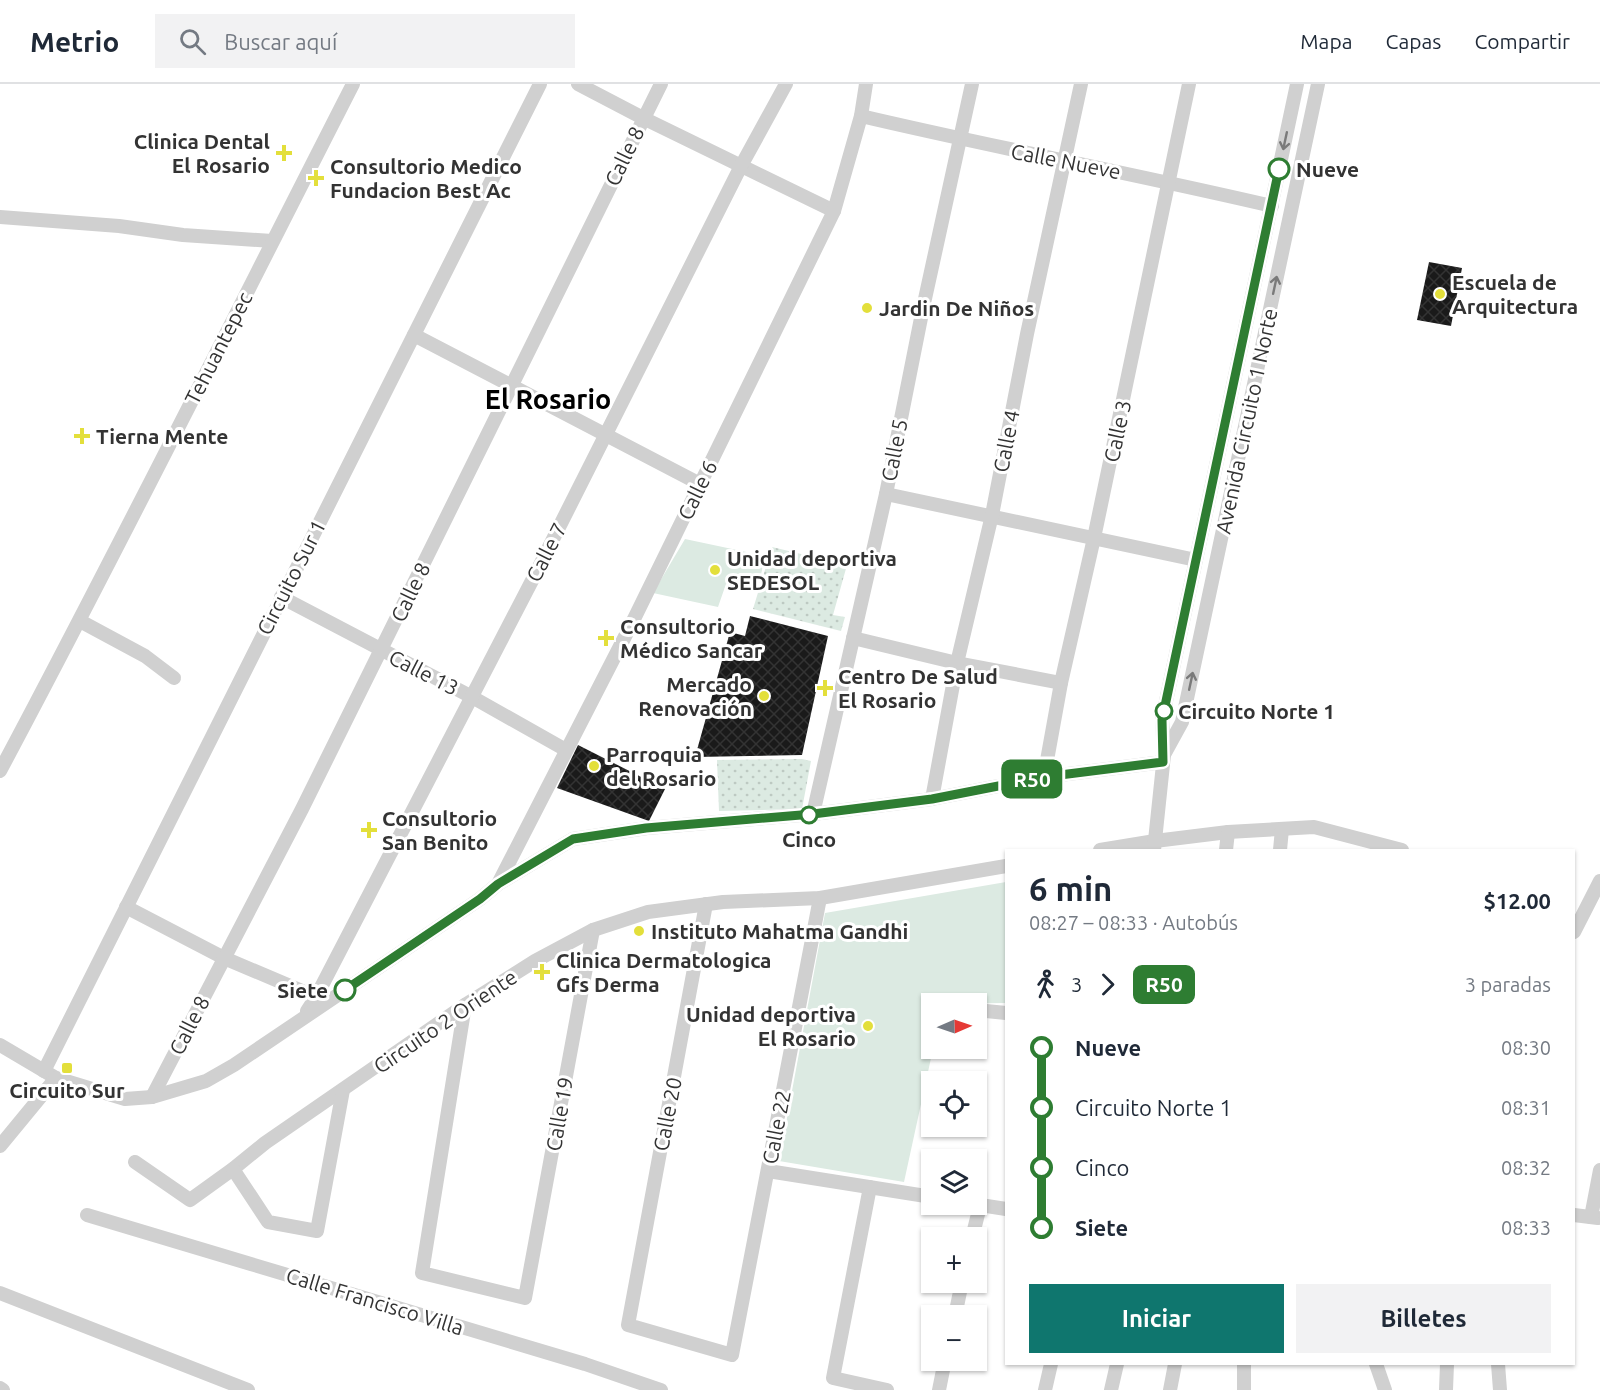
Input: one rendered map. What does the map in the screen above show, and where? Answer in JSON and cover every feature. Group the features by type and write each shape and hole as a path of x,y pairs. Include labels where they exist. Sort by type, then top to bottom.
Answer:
{"street":[{"name":"Tehuantepec","path":"0,771 80,621 353,84"},
{"name":"Circuito Sur 1","path":"0,1146 50,1074 126,907 540,84"},
{"path":"578,84 834,211"},
{"name":"Calle 8","path":"152,1097 302,809 661,84"},
{"name":"Calle 7","path":"302,1018 316,998 472,697 741,166 786,84"},
{"name":"Calle 6","path":"498,884 635,617 834,211 861,116 866,84"},
{"name":"Calle 5","path":"813,814 886,494 923,308 972,84"},
{"name":"Calle 4","path":"932,799 957,663 992,515 1081,84"},
{"name":"Calle 3","path":"1044,777 1061,683 1190,84"},
{"name":"Avenida Circuito 1 Norte","path":"1164,758 1162,720 1297,84"},
{"name":"Avenida Circuito 1 Norte","path":"1164,758 1182,722 1318,84"},
{"name":"Calle Nueve","path":"861,116 1272,206"},
{"path":"0,217 119,226 183,235 272,242"},
{"path":"414,335 700,484"},
{"path":"886,494 1196,560"},
{"name":"Calle 13","path":"280,597 472,697 566,750"},
{"path":"80,621 145,656 174,678"},
{"path":"853,638 957,663 1061,683"},
{"path":"0,1046 50,1074 125,1100 152,1097 206,1081 234,1065 480,899 498,884 573,839 646,828 813,814 932,799 1044,777 1164,758 1155,846"},
{"path":"1114,849 1155,846 1228,832 1314,827 1398,849"},
{"path":"1280,849 1282,829"},
{"path":"1226,849 1228,832"},
{"name":"Circuito 2 Oriente","path":"135,1162 190,1200 265,1143 465,1005 535,961 593,930 648,912 706,904 820,898 1005,866"},
{"path":"1575,927 1580,902 1600,881"},
{"name":"Calle 22","path":"732,1355 820,898"},
{"name":"Calle 20","path":"706,904 628,1324 732,1355"},
{"path":"126,907 224,958 316,998"},
{"name":"Calle 19","path":"465,1005 422,1273 525,1298 593,930"},
{"path":"987,1011 1005,1012"},
{"path":"233,1169 268,1222 317,1231 343,1090"},
{"path":"1575,1215 1595,1218 1600,1170"},
{"path":"768,1171 921,1195"},
{"path":"870,1187 833,1378 887,1390"},
{"path":"987,1206 1005,1209"},
{"name":"Calle Francisco Villa","path":"87,1215 585,1364 661,1390"},
{"path":"0,1293 248,1390"},
{"path":"1045,1390 1051,1365"},
{"path":"1111,1390 1117,1365"},
{"path":"1170,1390 1175,1365"},
{"path":"1244,1365 1244,1390"},
{"path":"1376,1365 1385,1390"},
{"path":"1446,1365 1446,1390"},
{"path":"1498,1365 1500,1390"},
{"path":"939,1390 943,1371"}],"shaded area":[{"name":"Unidad deportiva SEDESOL","path":"685,539 765,556 757,593 726,584 718,607 653,593"},
{"path":"772,547 847,565 833,615 845,617 841,631 753,609"},
{"path":"802,759 811,761 802,809 719,811 717,760"},
{"name":"Unidad deportiva El Rosario","path":"1005,882 1005,1003 987,1003 987,993 921,993 921,1059 931,1059 928,1071 921,1071 921,1104 904,1182 779,1161 825,913"}],"building":[{"name":"Escuela de Arquitectura","path":"1429,262 1462,268 1451,326 1417,320"},
{"name":"Mercado Renovación","path":"750,616 828,636 802,755 695,757 730,632 745,636"},
{"name":"Parroquia del Rosario","path":"578,745 665,789 649,821 557,788"}],"bus line":[{"name":"R50","path":"345,990 480,899 498,884 573,839 646,828 813,814 932,799 1044,777 1163,762 1162,720 1279,169"}],"place":[{"name":"Clinica Dental El Rosario","path":"284,153"},
{"name":"Nueve","path":"1279,169"},
{"name":"Consultorio Medico Fundacion Best Ac","path":"316,178"},
{"name":"Escuela de Arquitectura","path":"1440,294"},
{"name":"Jardin De Niños","path":"867,308"},
{"name":"Tierna Mente","path":"82,436"},
{"name":"Unidad deportiva SEDESOL","path":"715,570"},
{"name":"Consultorio Médico Sancar","path":"606,638"},
{"name":"Centro De Salud El Rosario","path":"825,688"},
{"name":"Mercado Renovación","path":"764,696"},
{"name":"Circuito Norte 1","path":"1164,711"},
{"name":"Parroquia del Rosario","path":"594,766"},
{"name":"Cinco","path":"809,815"},
{"name":"Consultorio San Benito","path":"369,830"},
{"name":"Instituto Mahatma Gandhi","path":"639,931"},
{"name":"Clinica Dermatologica Gfs Derma","path":"542,972"},
{"name":"Siete","path":"345,990"},
{"name":"Unidad deportiva El Rosario","path":"868,1026"},
{"name":"Circuito Sur","path":"67,1068"}],"district":[{"name":"El Rosario","path":"548,399"}]}
